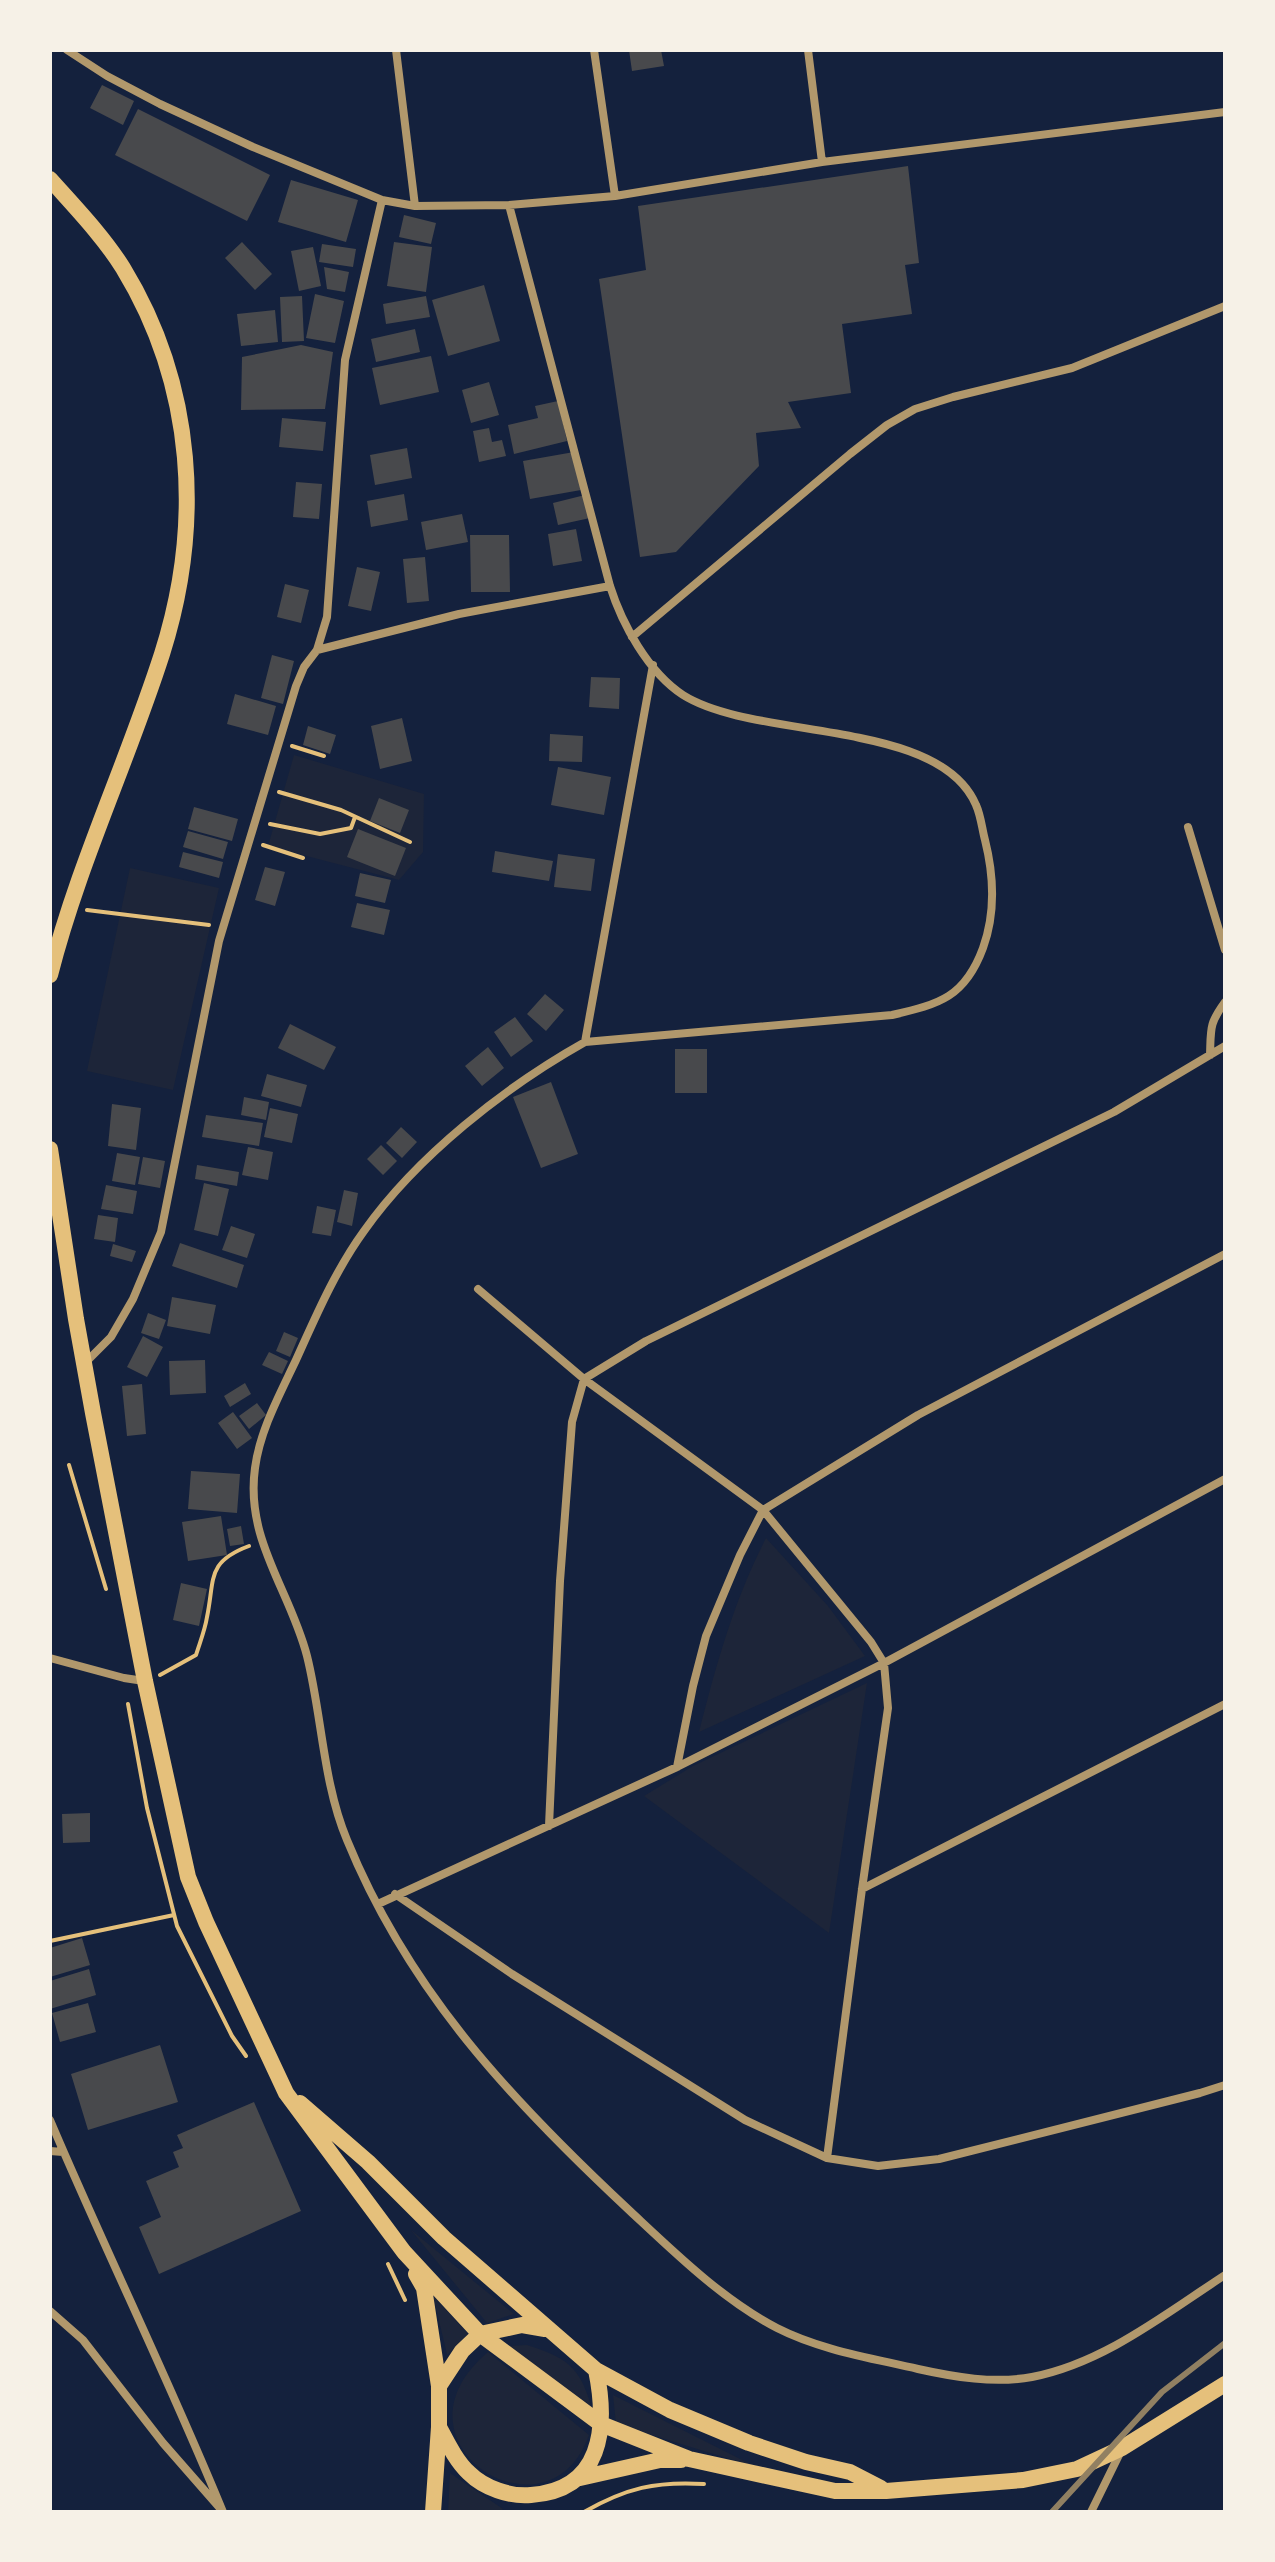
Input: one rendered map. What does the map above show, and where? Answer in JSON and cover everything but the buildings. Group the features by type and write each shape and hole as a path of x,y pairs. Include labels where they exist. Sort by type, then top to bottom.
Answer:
{"main road":[{"path":"50,179 123,268 151,324 170,377 183,435 188,492 186,551 162,654 68,908 50,975"},
{"path":"50,1149 84,1364 145,1681 188,1877 286,2093 404,2252 480,2334 601,2424 689,2459 835,2491 886,2491 1023,2480 1063,2473 1104,2459 1225,2384"},
{"path":"286,2093 320,2118 444,2238 596,2370 670,2410 749,2443 806,2462 850,2472 886,2491"},
{"path":"404,2252 424,2288 439,2386 433,2512"},
{"path":"439,2386 462,2351 480,2334 522,2325 546,2329"},
{"path":"580,2478 598,2441 601,2424 596,2370"},
{"path":"439,2427 468,2473 493,2489 521,2496 550,2494"},
{"path":"526,2512 550,2494 580,2478 660,2460 689,2459"}],"street":[{"path":"67,50 160,104 382,200 415,206 509,205 615,196 822,162 1225,112"},
{"path":"396,50 415,206"},
{"path":"594,50 615,196"},
{"path":"808,50 822,162"},
{"path":"84,1364 111,1337 133,1299 161,1232 223,927 296,686 317,650 327,617 345,360 382,200"},
{"path":"509,205 610,586 620,616 632,637 653,665 683,695 713,708 913,752 939,764 962,783 976,804 991,863 993,901 989,930 976,966 956,993 933,1006 892,1015 585,1042 541,1067 444,1145 402,1185 365,1228 339,1269 264,1430 255,1465 253,1497 256,1527 306,1653 344,1833 378,1904 431,1995 506,2089 575,2160 650,2229 737,2303 780,2329 833,2349 943,2374 972,2378 1030,2377 1081,2362 1126,2339 1225,2275"},
{"path":"632,637 850,454 887,425 915,409 1072,368 1225,306"},
{"path":"317,650 459,614 610,586"},
{"path":"585,1042 653,665"},
{"path":"1188,827 1225,950"},
{"path":"1210,1055 1211,1022 1225,1002"},
{"path":"549,1826 560,1581 572,1422 584,1379 646,1341 1114,1112 1225,1046"},
{"path":"677,1767 706,1636 740,1555 763,1510 918,1415 1225,1254"},
{"path":"478,1289 584,1379 763,1510 871,1642 884,1663 888,1708 827,2158"},
{"path":"378,1904 677,1767 884,1663 1225,1479"},
{"path":"50,1658 145,1681"},
{"path":"862,1889 1225,1704"},
{"path":"395,1894 512,1974 745,2120 827,2158 878,2166 939,2159 1225,2085"},
{"path":"50,2120 131,2307 190,2430 223,2512"},
{"path":"50,2151 63,2152"},
{"path":"50,2311 83,2340 163,2443 223,2512"},
{"path":"1091,2512 1122,2448"}],"path":[{"path":"292,746 324,756"},
{"path":"279,792 341,810 410,842"},
{"path":"270,824 320,834 351,828 356,817"},
{"path":"263,845 303,858"},
{"path":"68,908 223,927"},
{"path":"145,1681 155,1679 196,1655 207,1618 212,1574 231,1553 252,1546"},
{"path":"50,1941 174,1915"}],"shaded area":[{"path":"294,755 424,794 423,852 399,880 268,846"},
{"path":"130,868 219,888 173,1090 87,1071"},
{"path":"766,1538 828,1606 865,1656 699,1732 727,1633 744,1585"},
{"path":"867,1683 829,1933 644,1796 693,1766"},
{"path":"411,2230 514,2314 487,2323"},
{"path":"433,2296 468,2334 447,2355 447,2354"},
{"path":"527,2345 569,2365 582,2381 591,2406 507,2346"},
{"path":"488,2352 589,2435 569,2468 541,2483 511,2483 483,2470 462,2448 453,2419 460,2386"},
{"path":"613,2395 756,2467 616,2424"},
{"path":"450,2473 503,2509 500,2512 448,2512"}],"railway":[{"path":"1052,2512 1162,2392 1225,2343"}]}
